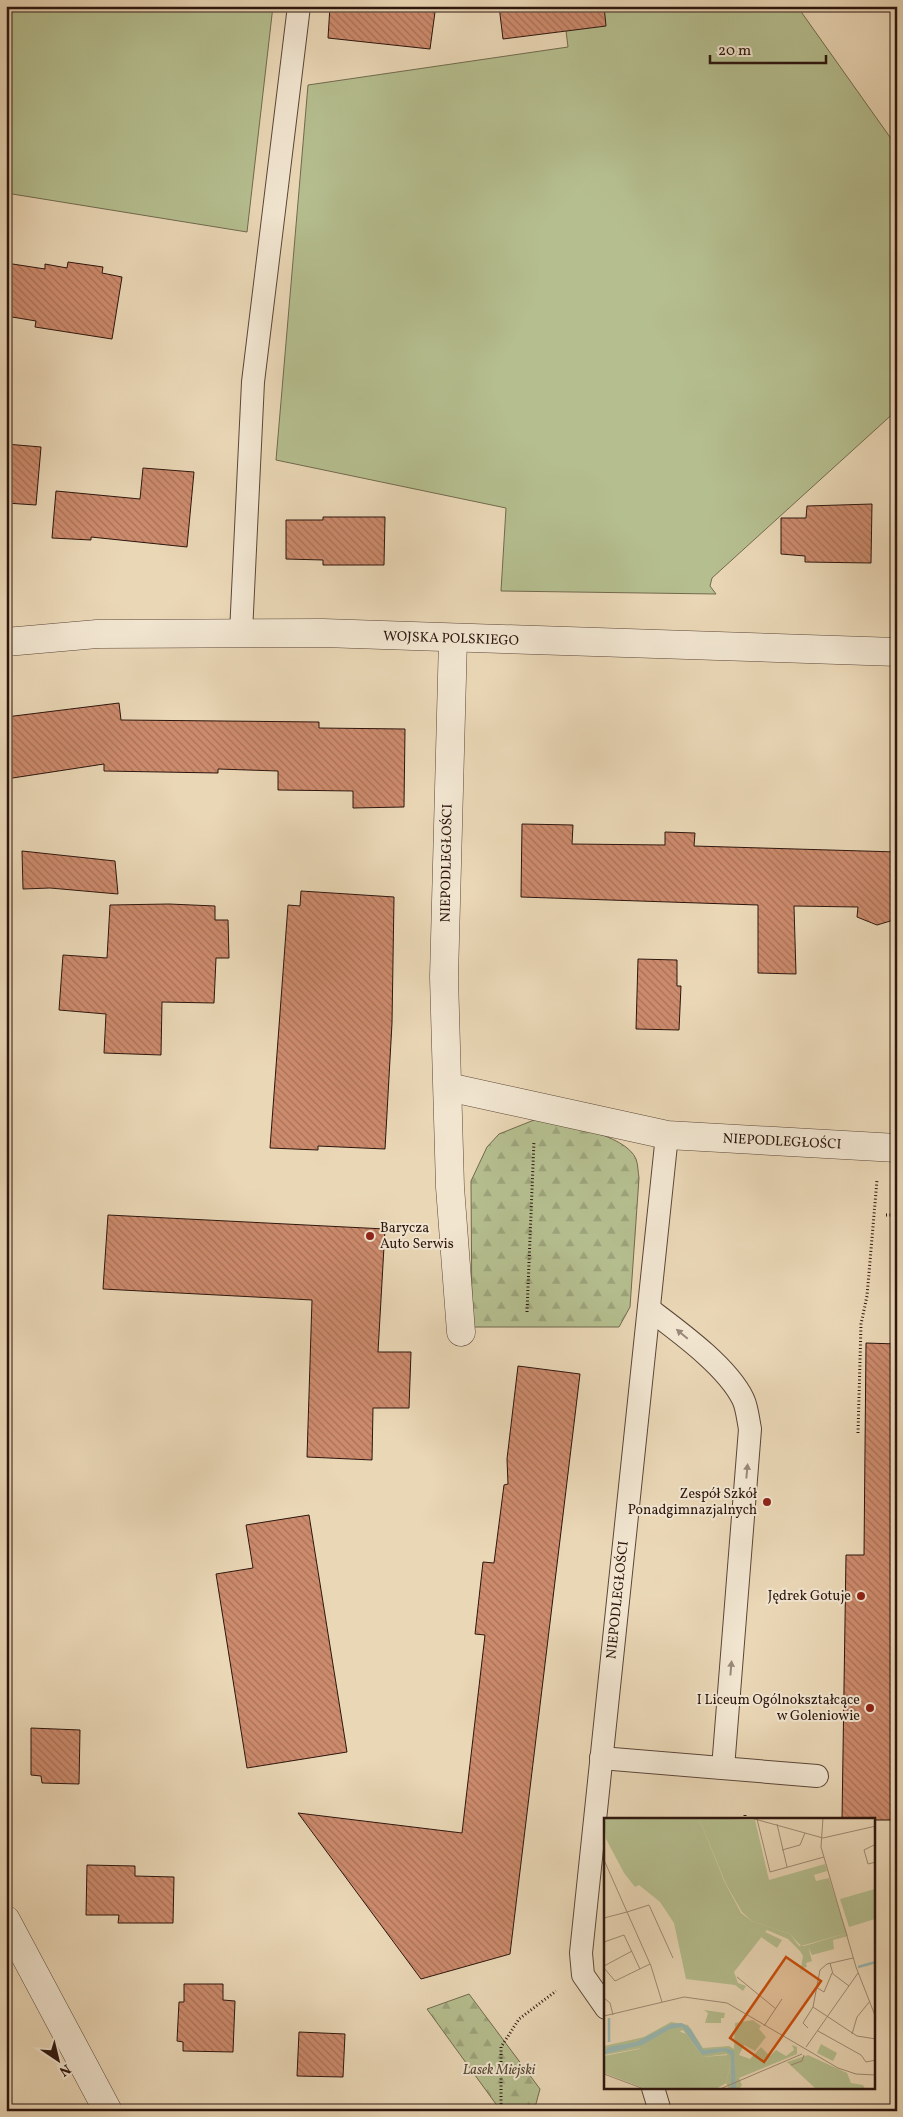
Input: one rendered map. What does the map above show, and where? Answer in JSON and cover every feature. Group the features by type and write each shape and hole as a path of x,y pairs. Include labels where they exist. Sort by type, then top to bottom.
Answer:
{"street":[{"name":"WOJSKA POLSKIEGO","path":"6,642 96,634 323,633 453,639 897,652"},
{"name":"NIEPODLEGŁOŚCI","path":"453,639 444,977 450,1187 461,1332"},
{"name":"NIEPODLEGŁOŚCI","path":"448,1087 536,1108 667,1135 888,1148"},
{"path":"6,1920 14,1948 108,2111"}],"lane":[{"path":"240,633 254,382 299,6"},
{"name":"NIEPODLEGŁOŚCI","path":"583,1975 581,1953 667,1135"},
{"path":"649,1309 700,1349 732,1382 743,1400 750,1428 723,1768"},
{"path":"601,1758 816,1776"},
{"path":"583,1975 604,2005"},
{"path":"653,2090 660,2111"}],"path":[{"path":"527,1312 536,1108"},
{"path":"858,1433 861,1324 868,1296 888,1148"},
{"path":"886,1215 897,1215"},
{"path":"838,1596 845,1596"},
{"path":"501,2111 501,2047 519,2019 546,1997 583,1975"}],"green space":[{"path":"6,6 273,6 247,232 6,193"},
{"path":"563,6 797,6 897,147 897,410 712,578 710,586 716,594 501,591 506,508 276,460 308,85 568,47"},
{"path":"534,1120 559,1123 606,1136 630,1150 636,1159 639,1178 630,1307 619,1327 472,1327 471,1181 487,1147 499,1134"},
{"name":"Lasek Miejski","path":"469,1994 540,2089 534,2111 501,2111 427,2009"}],"building":[{"path":"330,6 397,6 397,8 435,12 430,49 328,38"},
{"path":"499,6 604,6 606,26 503,39"},
{"path":"68,262 103,267 102,273 122,277 112,339 35,327 36,321 6,316 6,263 45,269 45,264 67,268"},
{"path":"6,444 41,447 36,505 6,503"},
{"path":"143,468 194,472 187,547 91,537 91,540 52,538 56,491 140,499"},
{"path":"872,504 871,563 805,562 805,556 781,554 781,518 806,518 807,506"},
{"path":"323,517 385,517 384,565 323,565 323,560 286,559 286,520 323,520"},
{"path":"119,703 121,720 319,722 319,728 405,729 404,807 353,808 353,791 278,790 278,771 218,769 218,773 104,771 104,764 6,779 6,717"},
{"path":"522,824 573,825 572,844 665,845 665,832 695,833 694,846 897,852 897,919 877,925 857,917 858,907 794,906 796,974 758,973 758,905 521,897"},
{"path":"22,851 115,861 118,894 50,888 23,889"},
{"path":"301,891 394,897 392,1023 385,1149 318,1146 318,1150 270,1148 288,905 300,906"},
{"path":"169,904 215,906 215,920 228,920 229,958 216,958 214,1003 162,1002 161,1055 104,1053 106,1014 59,1010 63,955 107,958 110,905"},
{"path":"638,959 677,960 677,986 681,986 679,1030 636,1029"},
{"path":"108,1215 385,1229 378,1352 411,1352 409,1408 373,1408 372,1460 307,1457 312,1300 103,1289"},
{"name":"I Liceum Ogólnokształcące w Goleniowie","path":"866,1343 897,1344 897,1820 842,1818 846,1555 864,1555"},
{"path":"518,1366 580,1374 510,1954 421,1979 298,1813 462,1833 485,1635 475,1634 483,1562 494,1563 504,1485 508,1484 507,1459"},
{"path":"309,1515 347,1752 247,1768 216,1574 253,1568 246,1525"},
{"path":"31,1728 80,1730 79,1784 42,1783 41,1776 31,1775"},
{"path":"87,1865 135,1866 135,1876 174,1877 173,1923 118,1923 119,1915 86,1915"},
{"path":"184,1984 223,1984 223,2000 235,2001 233,2052 183,2051 183,2042 177,2041 179,2002 184,2002"},
{"path":"299,2032 345,2034 343,2077 297,2076"}],"place":[{"name":"Barycza Auto Serwis","path":"370,1236"},
{"name":"Zespół Szkół Ponadgimnazjalnych","path":"767,1502"},
{"name":"Jędrek Gotuje","path":"861,1596"},
{"name":"I Liceum Ogólnokształcące w Goleniowie","path":"870,1708"}]}
